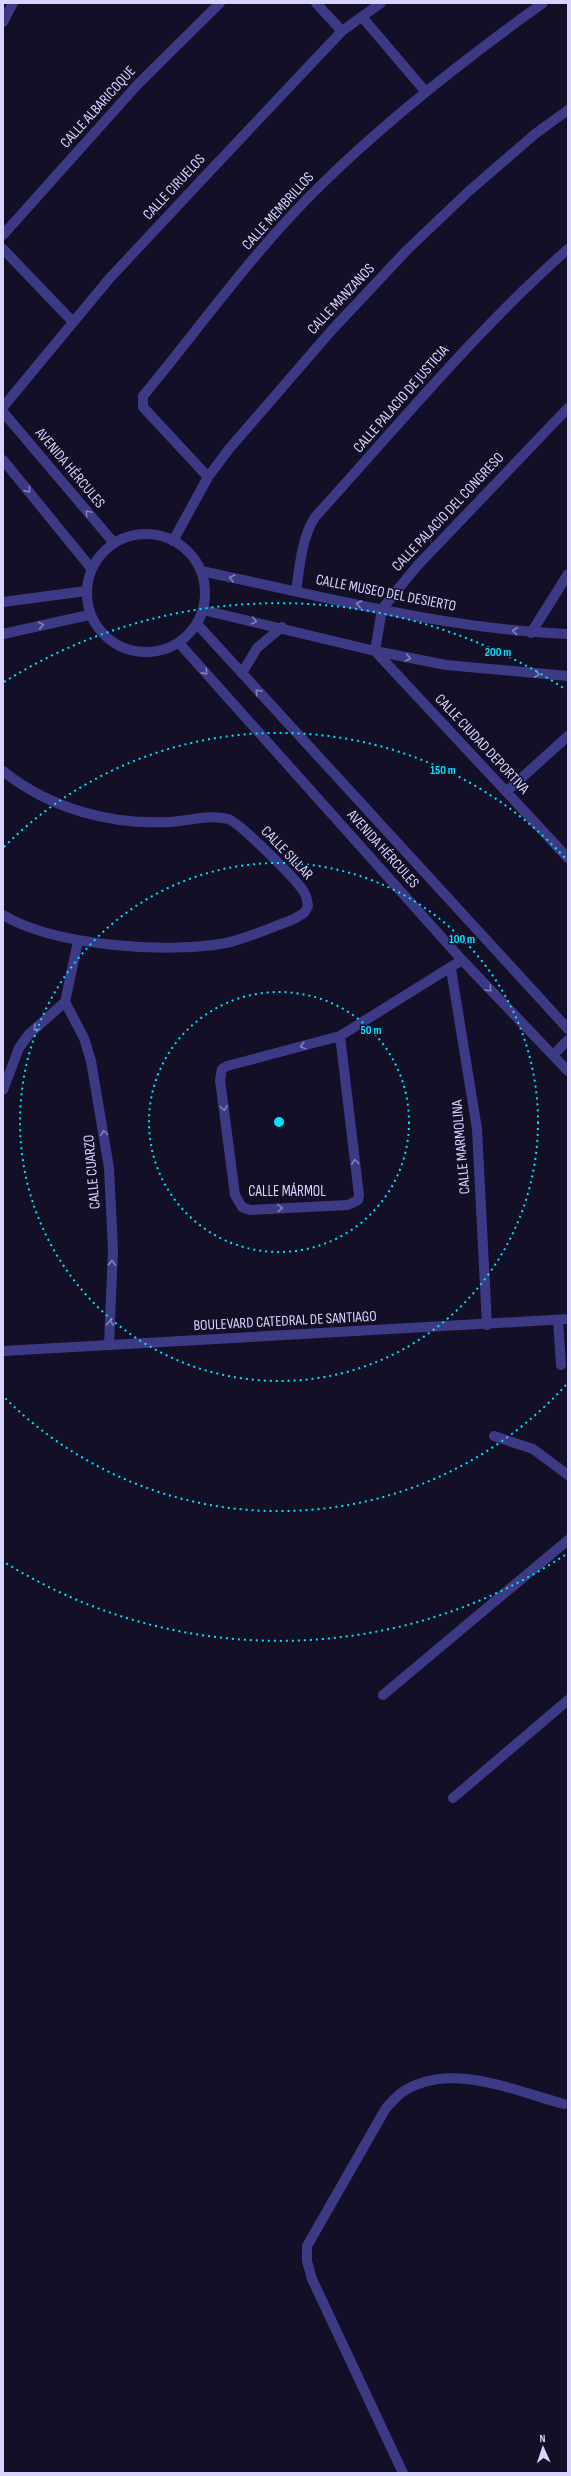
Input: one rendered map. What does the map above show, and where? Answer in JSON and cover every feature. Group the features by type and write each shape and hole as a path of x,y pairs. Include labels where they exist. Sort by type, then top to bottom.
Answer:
{"street":[{"path":"3,22 13,3"},
{"name":"CALLE ALBARICOQUE","path":"3,235 138,84 220,3"},
{"path":"316,3 342,31"},
{"name":"CALLE CIRUELOS","path":"3,407 114,274 342,31 381,3"},
{"name":"CALLE MEMBRILLOS","path":"208,477 143,407 143,396 268,243 320,186 425,91 543,3"},
{"path":"362,17 425,91"},
{"name":"CALLE MANZANOS","path":"172,541 208,477 229,449 331,330 407,250 469,191 535,134 568,110"},
{"path":"3,249 73,322"},
{"name":"CALLE PALACIO DE JUSTICIA","path":"296,592 304,541 308,529 315,517 465,348 528,284 568,249"},
{"name":"CALLE PALACIO DEL CONGRESO","path":"375,651 382,609 417,566 568,408"},
{"name":"AVENIDA HÉRCULES","path":"3,412 114,543"},
{"path":"3,460 92,568"},
{"path":"143,534 158,536 172,541 189,554 201,572 205,594 203,610 197,624 179,643 154,652 127,650 104,637 90,615 86,591 92,568 114,543 128,537 143,534"},
{"name":"CALLE MUSEO DEL DESIERTO","path":"201,572 382,609 531,633 568,634"},
{"path":"531,633 548,603 568,574"},
{"path":"3,602 86,591"},
{"path":"203,610 282,627 375,651 446,665 568,676"},
{"path":"3,634 90,615"},
{"name":"AVENIDA HÉRCULES","path":"197,624 568,1029"},
{"path":"242,673 257,648 282,627"},
{"name":"AVENIDA HÉRCULES","path":"179,643 462,960 568,1071"},
{"name":"CALLE CIUDAD DEPORTIVA","path":"375,651 568,858"},
{"path":"506,792 568,736"},
{"name":"CALLE SILLAR","path":"3,772 21,786 73,810 117,820 169,822 227,818 241,827 303,890 307,898 308,906 304,913 294,919 228,942 199,948 164,949 78,941 14,922 3,915"},
{"path":"3,1090 19,1048 29,1034 65,1002 78,941"},
{"name":"CALLE MÁRMOL","path":"340,1036 359,1194 358,1200 348,1206 250,1210 242,1207 235,1195 220,1080 222,1069 227,1066 340,1036 462,960"},
{"name":"CALLE MARMOLINA","path":"451,968 476,1121 487,1325"},
{"name":"CALLE CUARZO","path":"65,1002 84,1038 91,1061 109,1168 112,1250 109,1345"},
{"path":"553,1055 568,1040"},
{"path":"561,1365 563,1320"},
{"name":"BOULEVARD CATEDRAL DE SANTIAGO","path":"3,1351 563,1320"},
{"path":"494,1436 534,1449 568,1475"},
{"path":"383,1695 568,1540"},
{"path":"452,1798 568,1700"},
{"path":"403,2473 312,2279 307,2261 307,2246 386,2108 401,2093 421,2083 445,2078 473,2080 564,2104"}]}
